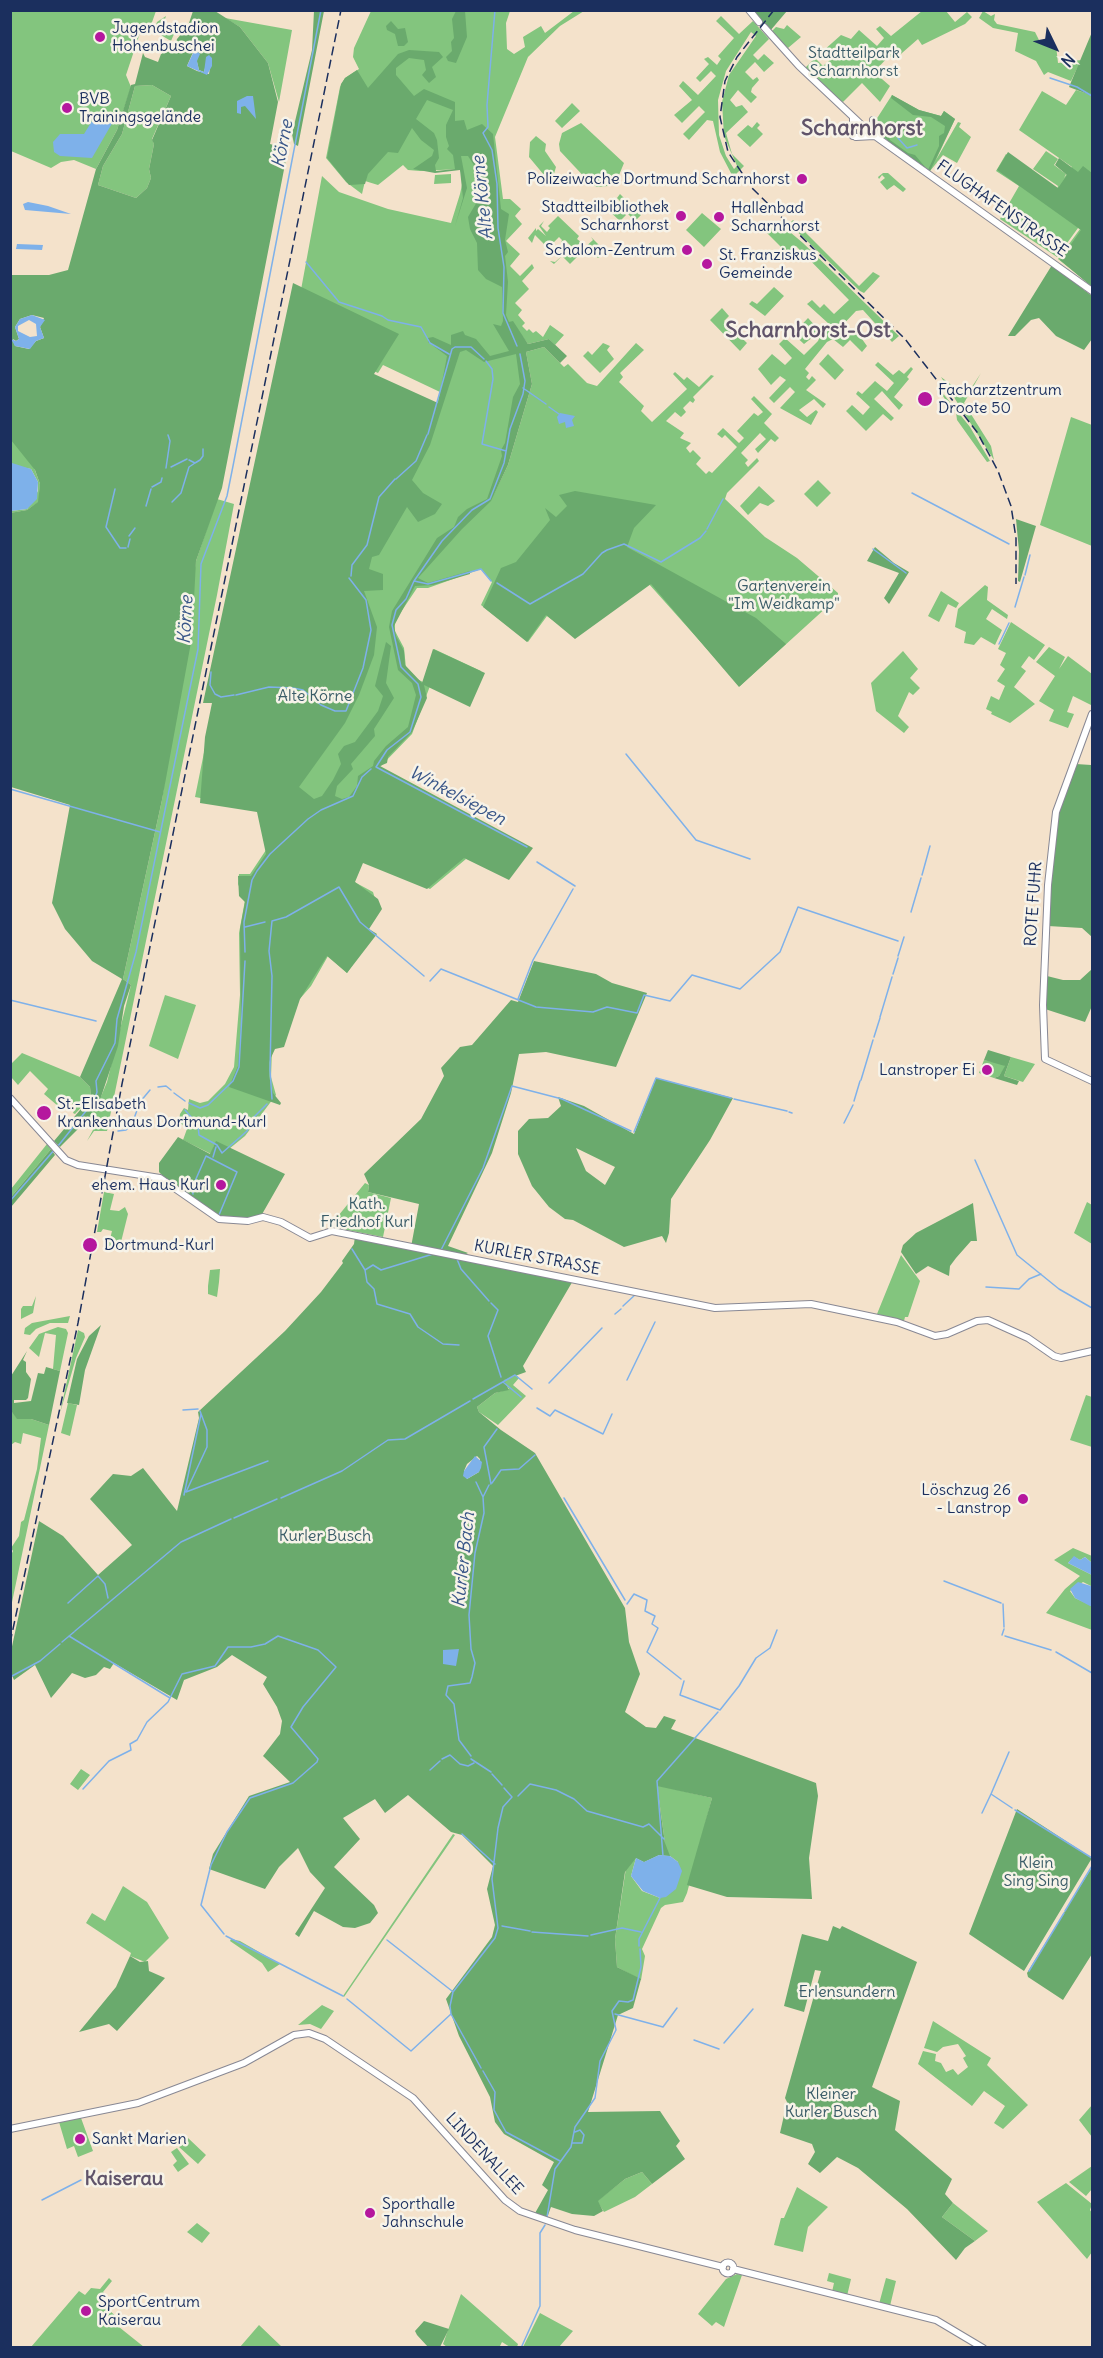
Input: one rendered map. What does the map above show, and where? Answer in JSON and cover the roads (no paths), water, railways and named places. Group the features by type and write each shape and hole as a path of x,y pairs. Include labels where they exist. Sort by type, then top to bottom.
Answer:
{"main road":[{"name":"FLUGHAFENSTRASSE","path":"749,10 793,61 853,118 1092,291"},
{"path":"853,118 855,136 875,136 873,120"},
{"name":"ROTE FUHR","path":"1092,714 1059,800 1053,832 1044,959 1044,1058 1052,1065 1092,1081"},
{"name":"KURLER STRASSE","path":"10,1098 55,1149 78,1165 160,1178 219,1219 248,1221 263,1217 283,1223 310,1238 327,1231 339,1232 717,1308 810,1304 897,1322 931,1335 947,1334 977,1321 988,1320 1028,1338 1054,1356 1061,1358 1092,1351"},
{"name":"LINDENALLEE","path":"10,2129 138,2103 244,2063 294,2035 316,2035 412,2098 505,2200 520,2211 575,2230 723,2267 727,2273 733,2269 936,2320 983,2348"}],"water":[{"path":"195,49 200,54 197,61 199,70 204,72 206,57 209,55 212,58 212,66 207,75 187,66"},
{"path":"253,96 256,119 245,106 241,107 241,114 237,113 237,101"},
{"path":"111,116 114,120 92,158 60,156 54,152 53,142 60,134 84,134 92,121 107,119"},
{"path":"28,202 71,214 25,210 23,204"},
{"path":"17,244 43,245 42,250 16,249"},
{"path":"32,315 45,320 40,327 44,338 36,341 30,349 15,346 11,339 16,341 19,339 15,327 20,319","holes":["29,320 36,324 37,336 30,337 18,331 18,326"]},
{"path":"560,413 575,416 572,420 574,426 566,428 565,422 559,424 557,417"},
{"path":"12,463 31,469 38,482 37,499 27,509 11,511"},
{"path":"475,1456 482,1462 481,1468 479,1472 467,1479 463,1476 464,1471"},
{"path":"1074,1556 1080,1560 1085,1557 1092,1563 1092,1575 1068,1563"},
{"path":"1092,1578 1092,1606 1090,1606 1075,1598 1070,1589 1078,1582 1091,1586"},
{"path":"459,1649 456,1666 443,1664 443,1650"},
{"path":"659,1855 670,1856 678,1862 682,1871 676,1889 666,1897 660,1898 643,1891 631,1876 636,1858 644,1862"}],"waterway":[{"name":"Körne","path":"58,1146 94,1101 97,1092 96,1081 115,1043 117,1019 136,952 198,649 201,564 227,496 321,10"},
{"name":"Alte Körne","path":"495,10 487,105 488,127 483,133 492,150 497,184 498,228 504,267 503,313 517,346"},
{"path":"1050,78 1077,87 1092,96"},
{"path":"898,138 907,148 917,145"},
{"path":"306,262 339,302 388,320 421,327 430,343 449,354"},
{"path":"428,434 452,349 471,347 484,359"},
{"name":"Alte Körne","path":"520,354 525,381 523,394 510,429 504,463 490,499 472,510 442,541 414,581 406,599 396,610 392,625 401,667 418,684 421,697 410,732 387,750 376,767 527,847"},
{"path":"486,361 492,369 493,379 482,444 506,451"},
{"path":"523,388 546,404"},
{"path":"549,407 559,414"},
{"path":"166,468 170,441 168,435"},
{"path":"396,479 416,461 427,435"},
{"path":"189,460 195,463 200,460 203,456 203,449"},
{"path":"171,467 187,459"},
{"path":"172,502 181,493 189,467 195,463"},
{"path":"152,487 161,482 162,478"},
{"path":"351,576 352,565 367,545 379,497 395,479"},
{"path":"115,489 106,527 120,548 126,548"},
{"path":"146,506 151,489"},
{"path":"912,493 1009,544"},
{"path":"707,529 723,499"},
{"path":"129,536 135,528"},
{"path":"497,583 530,604 583,574 607,550 624,544 661,562 700,538 706,531"},
{"path":"128,547 130,539"},
{"path":"873,549 906,573"},
{"path":"1025,575 1030,555"},
{"path":"414,581 428,584 481,569 491,581"},
{"path":"1015,607 1024,577"},
{"path":"236,695 269,687 293,688 303,690 321,705 335,711 346,711 363,668 371,630 366,600 349,578"},
{"path":"999,644 1009,623"},
{"path":"211,672 210,685 215,694 221,697 234,695"},
{"path":"626,754 696,840 750,859"},
{"name":"Alte Körne","path":"245,952 244,922 252,880 257,871 270,854 308,819 321,810 353,796 362,777 371,769"},
{"path":"10,789 160,832"},
{"path":"922,875 930,846"},
{"path":"537,862 575,886"},
{"path":"911,912 921,878"},
{"path":"272,1099 270,1070 272,976 269,951 272,921 286,917 339,887 360,922 424,976"},
{"path":"518,999 533,960 573,889"},
{"path":"430,981 441,969 536,1007 593,1012 607,1007 637,1013 644,995 670,1001 692,975 740,989 780,952 798,907 898,941"},
{"path":"245,927 265,922"},
{"path":"898,956 904,937"},
{"path":"893,974 898,958"},
{"name":"Alte Körne","path":"189,1103 200,1108 208,1105 233,1081 239,1067 245,961"},
{"path":"880,1017 892,977"},
{"path":"10,1000 96,1021"},
{"path":"874,1037 880,1018"},
{"path":"861,1080 873,1040"},
{"path":"634,1132 656,1078 731,1098"},
{"path":"854,1101 860,1081"},
{"name":"Alte Körne","path":"158,1087 166,1086 171,1090"},
{"path":"441,1250 483,1168 512,1086 562,1099 631,1131"},
{"name":"Alte Körne","path":"118,1131 126,1130 132,1124 140,1102 150,1090"},
{"name":"Alte Körne","path":"174,1093 185,1101"},
{"path":"734,1099 787,1111"},
{"path":"185,1110 198,1125 199,1135 217,1145 222,1153 247,1131 254,1117 267,1104"},
{"path":"844,1123 853,1105"},
{"name":"Alte Körne","path":"77,1120 105,1126"},
{"path":"213,1157 216,1147"},
{"name":"Körne","path":"10,1201 55,1149"},
{"path":"193,1194 192,1188 206,1156 237,1172 219,1215"},
{"path":"975,1160 1017,1255 1059,1289 1092,1308"},
{"path":"352,1249 365,1270 373,1265 381,1270 433,1254"},
{"path":"457,1259 461,1269 489,1301"},
{"path":"365,1270 367,1282 374,1289 377,1304 410,1314 418,1327 443,1344 459,1345"},
{"path":"986,1287 1019,1289 1029,1279 1041,1274"},
{"path":"623,1306 636,1294"},
{"path":"491,1303 498,1310 488,1336 501,1377"},
{"path":"615,1314 621,1309"},
{"path":"627,1380 655,1322"},
{"path":"549,1383 602,1328"},
{"path":"473,1399 515,1375 532,1389"},
{"path":"503,1382 521,1397"},
{"path":"281,1498 342,1471 388,1440 405,1439 470,1401"},
{"path":"537,1408 550,1416 555,1410 603,1434 612,1414"},
{"path":"183,1410 198,1409"},
{"path":"200,1411 207,1430 207,1447 186,1492 268,1461"},
{"path":"184,1495 201,1414"},
{"path":"491,1484 484,1447 497,1429"},
{"name":"Kurler Bach","path":"492,1483 501,1470 519,1469 535,1455"},
{"path":"476,1482 483,1497"},
{"name":"Kurler Bach","path":"471,1756 459,1740 454,1704 446,1695 448,1686 470,1683 475,1663 471,1649 469,1615 475,1553 484,1513 483,1497 489,1485"},
{"path":"564,1498 625,1600"},
{"path":"234,1518 277,1499"},
{"path":"75,1631 181,1542 231,1519"},
{"path":"68,1603 98,1576 105,1584 108,1598"},
{"path":"944,1581 1001,1603"},
{"path":"627,1604 634,1594 647,1600 645,1611 655,1616 652,1624 658,1628 647,1652 681,1679"},
{"path":"1003,1604 1004,1627"},
{"path":"1002,1635 1004,1629"},
{"path":"684,1681 680,1695 720,1710 739,1686 756,1658 770,1648 777,1630"},
{"path":"62,1642 74,1632"},
{"path":"69,1636 170,1698"},
{"path":"83,1789 109,1761 131,1750 130,1744 137,1740 147,1722 168,1702 182,1674 215,1666 228,1647 251,1647 265,1644 278,1636 318,1650 336,1667 303,1707 291,1727 318,1759 317,1762 293,1783 250,1798 227,1832 211,1865 201,1905 224,1934"},
{"path":"1005,1636 1051,1650"},
{"path":"12,1676 40,1661 60,1644"},
{"path":"1056,1652 1092,1673"},
{"path":"663,1856 657,1781 718,1712"},
{"path":"991,1794 1009,1752"},
{"path":"442,1759 450,1755 460,1764 468,1766 474,1763"},
{"name":"Kurler Bach","path":"471,1759 491,1772"},
{"path":"430,1770 440,1761"},
{"name":"Kurler Bach","path":"492,1774 502,1785"},
{"path":"518,1796 530,1784 556,1790 574,1799 587,1811 643,1827 649,1824 664,1839"},
{"name":"Kurler Bach","path":"481,2068 451,2014 450,2006 453,1992 495,1938 498,1928 492,1879 503,1807 512,1797 504,1788"},
{"path":"982,1813 991,1794 1012,1808"},
{"path":"1015,1810 1092,1858"},
{"path":"462,1834 495,1864"},
{"path":"1065,1911 1092,1866"},
{"path":"639,1946 639,1939 660,1898"},
{"path":"1029,1971 1064,1913"},
{"path":"502,1926 530,1931"},
{"path":"591,1935 622,1928 641,1932"},
{"path":"532,1932 588,1936"},
{"path":"226,1936 343,1996"},
{"path":"387,1940 452,1991"},
{"path":"547,2217 555,2169 571,2147 575,2127 595,2098 600,2061 616,2030 612,2011 619,2001 633,2000 641,1967 640,1949"},
{"path":"347,1999 411,2051 451,2014"},
{"path":"615,2014 663,2027 677,2008"},
{"path":"724,2043 753,2009"},
{"path":"694,2040 719,2049"},
{"name":"Kurler Bach","path":"483,2071 495,2092 494,2110 506,2132 560,2161"},
{"path":"572,2143 582,2143 584,2135 580,2130 575,2132"},
{"path":"42,2200 81,2180"},
{"path":"521,2348 540,2306 540,2233 545,2225"}],"railway":[{"path":"10,1643 78,1323 122,1084 341,10"},
{"path":"774,10 737,57 725,81 720,117 728,152 752,188 905,339 977,432 998,471 1011,506 1016,538 1016,584"}],"place":[{"name":"Jugendstadion Hohenbuschei","path":"100,37"},
{"name":"BVB Trainingsgelände","path":"67,108"},
{"name":"Polizeiwache Dortmund Scharnhorst","path":"802,179"},
{"name":"Stadtteilbibliothek Scharnhorst","path":"681,216"},
{"name":"Hallenbad Scharnhorst","path":"719,217"},
{"name":"Schalom-Zentrum","path":"687,250"},
{"name":"St. Franziskus Gemeinde","path":"707,264"},
{"name":"Facharztzentrum Droote 50","path":"925,399"},
{"name":"Lanstroper Ei","path":"987,1070"},
{"name":"St.-Elisabeth Krankenhaus Dortmund-Kurl","path":"44,1113"},
{"name":"ehem. Haus Kurl","path":"221,1185"},
{"name":"Dortmund-Kurl","path":"90,1245"},
{"name":"Löschzug 26 - Lanstrop","path":"1023,1499"},
{"name":"Sankt Marien","path":"80,2139"},
{"name":"Sporthalle Jahnschule","path":"370,2213"},
{"name":"SportCentrum Kaiserau","path":"86,2311"}],"district":[{"name":"Scharnhorst","path":"862,129"},
{"name":"Scharnhorst-Ost","path":"808,331"},
{"name":"Kaiserau","path":"124,2179"}],"park label":[{"name":"Stadtteilpark Scharnhorst","path":"854,62"},
{"name":"Gartenverein \"Im Weidkamp\"","path":"784,595"},
{"name":"Kath. Friedhof Kurl","path":"367,1213"},
{"name":"Kurler Busch","path":"325,1536"},
{"name":"Klein Sing Sing","path":"1036,1872"},
{"name":"Erlensundern","path":"847,1992"},
{"name":"Kleiner Kurler Busch","path":"831,2103"}],"water label":[{"name":"Winkelsiepen","path":"457,796"}]}
